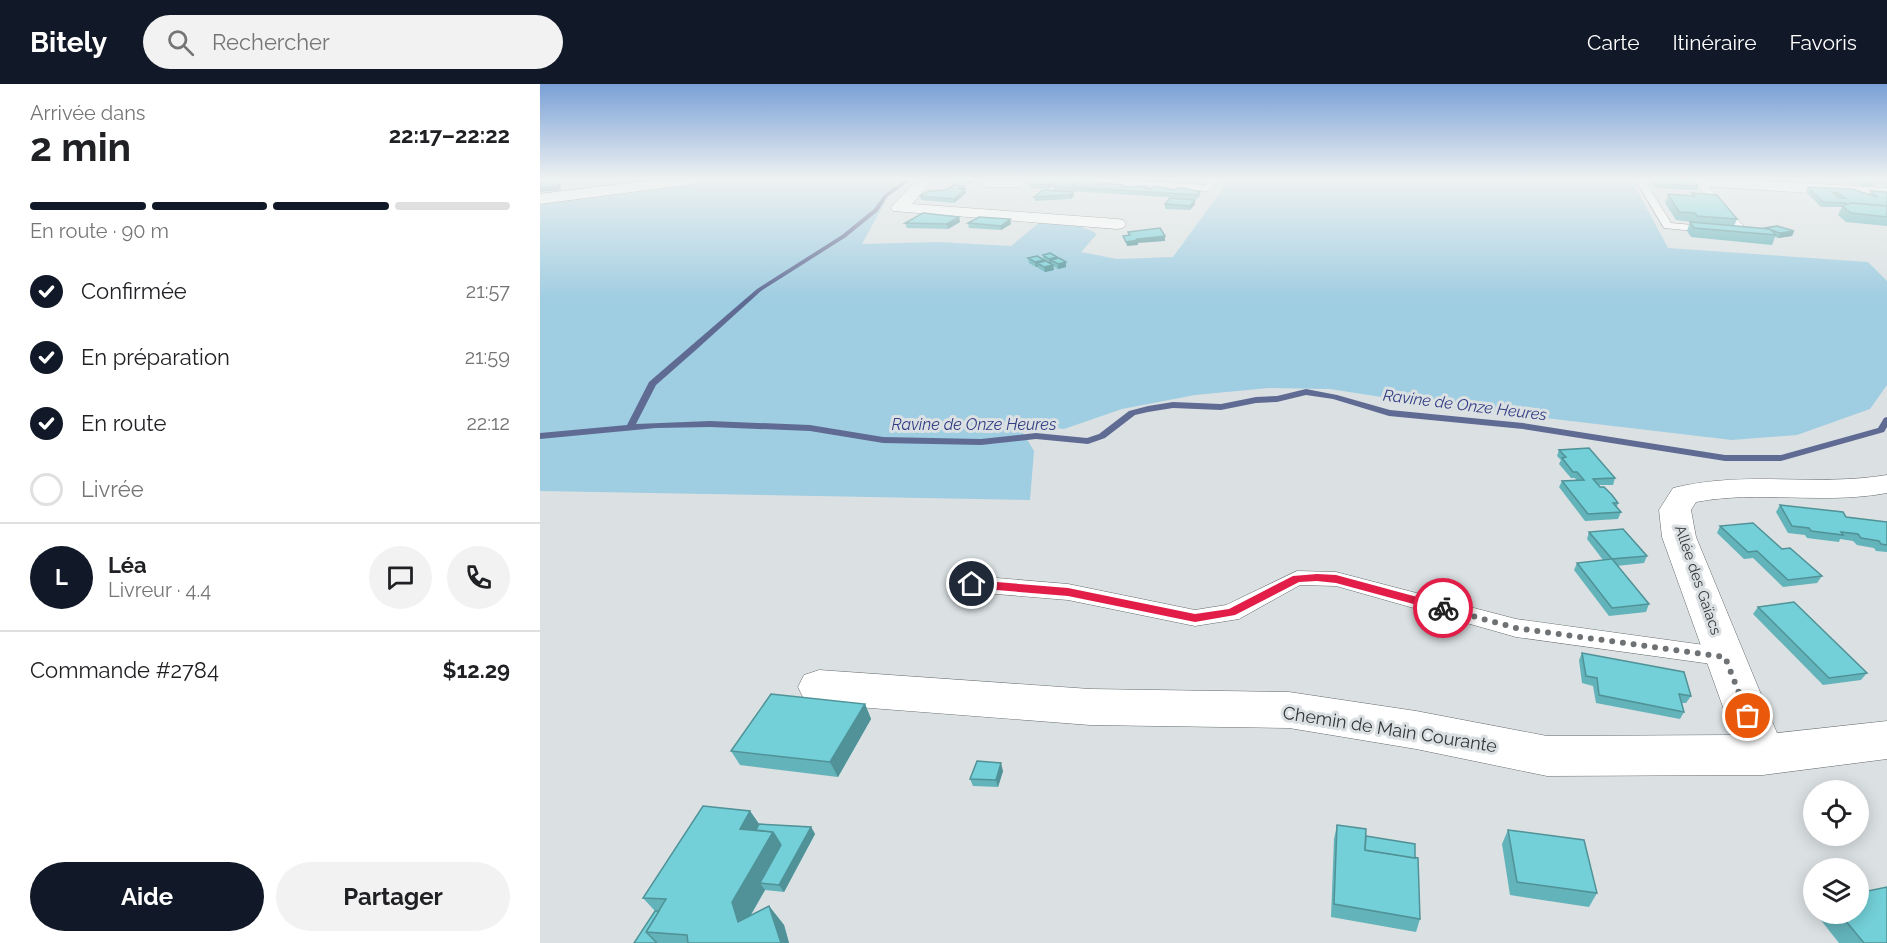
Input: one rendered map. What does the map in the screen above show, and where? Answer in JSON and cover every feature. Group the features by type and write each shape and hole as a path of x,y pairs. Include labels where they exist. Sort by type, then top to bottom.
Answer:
{"street":[{"path":"1050,219 1117,224"},
{"name":"Allée des Gaïacs","path":"1763,755 1679,537 1674,510 1684,495 1713,489 1752,487 1833,490 1887,484"},
{"name":"Chemin de Main Courante","path":"819,687 1090,707 1289,710 1416,730 1547,756 1763,755 1887,740"}],"lane":[{"path":"1664,219 1668,226 1745,232 1733,219"},
{"path":"972,584 1068,592 1195,618 1231,613 1297,578 1336,579 1516,628 1725,657"}],"shaded area":[{"path":"540,219 876,219 862,244 938,242 1011,246 1041,221 1048,221 1077,226 1097,234 1081,252 1117,259 1173,257 1201,219 1652,219 1668,248 1868,262 1887,281 1887,385 1870,409 1797,435 1732,440 1426,404 1330,389 1269,388 1195,395 1122,409 1064,429 1017,423 1034,451 1030,500 540,491"}],"building":[{"path":"912,219 955,219 947,224 905,223"},
{"path":"975,219 1010,219 1001,226 968,223"},
{"path":"1690,222 1770,229 1776,235 1694,228"},
{"path":"1777,226 1794,231 1780,233 1764,228"},
{"path":"1160,228 1165,236 1126,242 1123,236 1130,235 1128,232"},
{"path":"1050,253 1057,257 1049,259 1043,255"},
{"path":"1037,256 1044,260 1035,262 1028,258"},
{"path":"1059,258 1066,262 1058,264 1051,260"},
{"path":"1046,261 1053,265 1044,267 1037,263"},
{"path":"1589,448 1615,478 1593,479 1612,495 1618,503 1613,503 1621,512 1588,514 1562,481 1584,480 1577,472 1573,472 1562,458 1566,457 1559,450"},
{"path":"1780,505 1843,512 1846,517 1887,522 1887,545 1861,538 1858,534 1841,532 1843,535 1792,526"},
{"path":"1753,523 1782,549 1790,548 1822,576 1788,580 1757,551 1748,552 1720,526"},
{"path":"1623,529 1647,556 1612,559 1589,532"},
{"path":"1612,559 1649,604 1612,608 1577,563"},
{"path":"1794,602 1867,673 1829,678 1758,607"},
{"path":"1582,653 1684,672 1691,696 1679,694 1684,712 1599,695 1597,678 1586,676"},
{"path":"771,694 865,704 830,762 731,751"},
{"path":"977,761 1001,763 996,780 970,779"},
{"path":"703,806 750,811 740,829 773,832 732,902 738,922 769,906 781,943 688,943 687,935 646,932 666,899 643,898"},
{"path":"759,824 811,827 779,885 760,883 781,845 773,832 756,830"},
{"path":"1337,825 1366,829 1365,850 1418,858 1420,919 1334,904"},
{"path":"1508,830 1584,840 1597,893 1517,882"},
{"path":"1366,836 1415,844 1415,858 1365,850"},
{"path":"1887,887 1887,943 1864,943 1848,924 1869,924 1869,891"},
{"path":"655,911 659,911 646,932 657,943 634,943"}],"waterway":[{"path":"630,427 652,384 759,290 844,236 865,219"},
{"name":"Ravine de Onze Heures","path":"630,427 710,424 810,428 883,440 981,442 1036,436 1088,441 1102,436 1132,413 1148,409 1173,405 1221,407 1256,400 1277,399 1306,392 1334,397 1389,413 1523,426 1725,458 1781,458 1881,430 1887,420"},
{"name":"Ravine de Onze Heures","path":"540,436 630,427"}],"way so far":[{"path":"1443,608 1516,628 1725,657 1748,716"}],"route":[{"path":"972,584 1068,592 1195,618 1231,613 1297,578 1317,578 1336,579 1443,608"}]}
